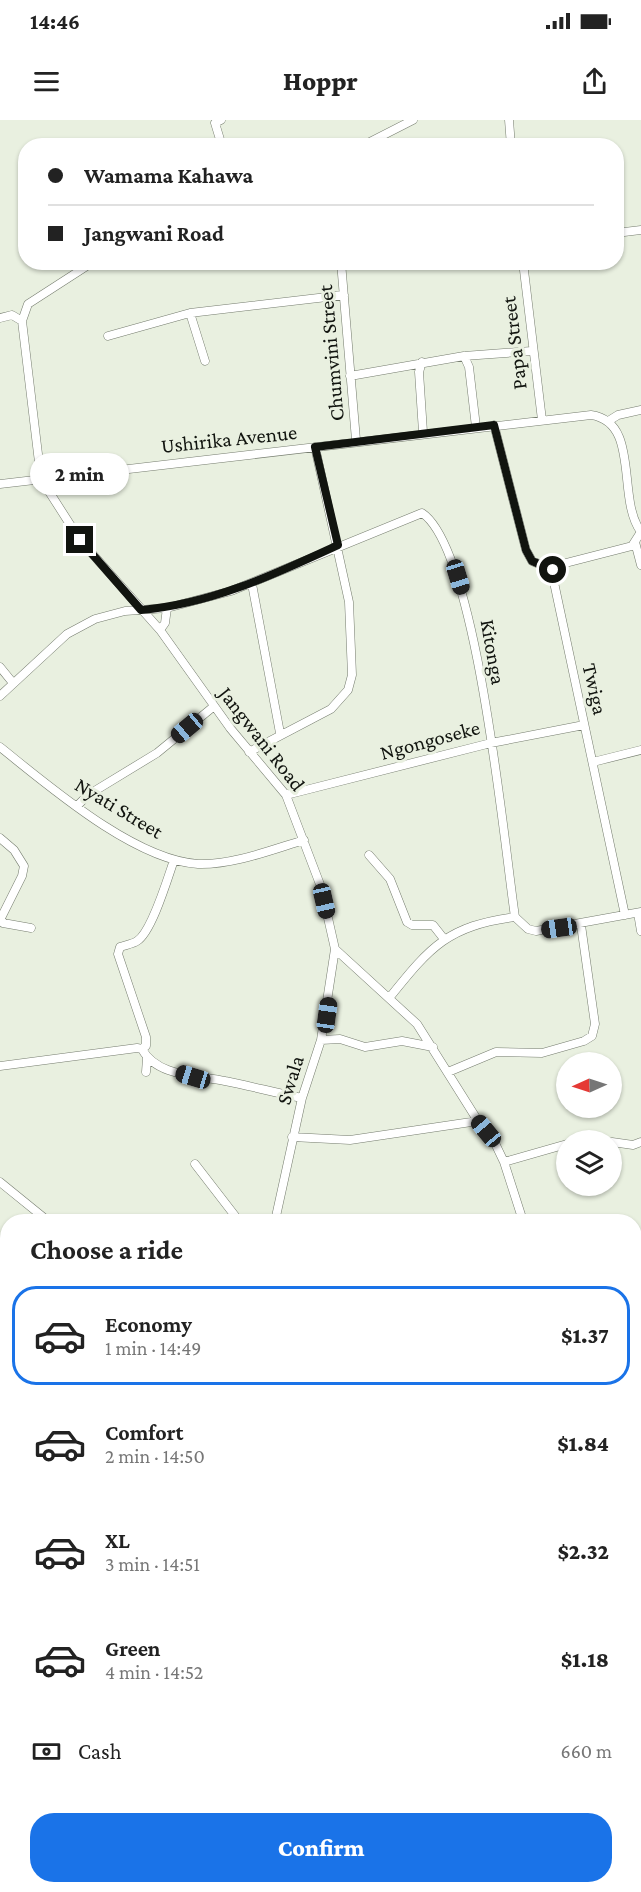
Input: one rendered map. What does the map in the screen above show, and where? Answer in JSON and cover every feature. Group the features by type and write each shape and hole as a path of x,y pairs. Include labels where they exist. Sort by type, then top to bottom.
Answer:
{"street":[{"path":"220,138 215,123 221,120"},
{"path":"377,138 412,120"},
{"path":"509,120 510,138"},
{"path":"624,232 641,230"},
{"path":"41,479 22,321 28,304 81,270"},
{"name":"Chumvini Street","path":"342,270 356,440"},
{"name":"Papa Street","path":"524,270 542,420"},
{"path":"108,336 190,313 344,295"},
{"path":"190,313 205,361"},
{"path":"0,318 12,315 22,321"},
{"path":"350,376 464,356 532,351"},
{"path":"464,356 469,367 476,427"},
{"path":"422,362 419,372 423,432"},
{"path":"494,425 526,550 532,561 553,570 558,565 623,550 635,542 641,532 634,516 622,436 610,420 618,415 641,410"},
{"name":"Ushirika Avenue","path":"0,484 423,432 591,415 610,420"},
{"path":"249,752 331,709 348,690 353,662 349,603 315,447"},
{"name":"Jangwani Road","path":"41,479 80,540 160,630 213,707 286,795 321,887 335,950"},
{"name":"Kitonga","path":"0,696 79,626 118,612 167,608 252,584 338,545 422,513 431,519 458,577 465,601 491,742 515,917"},
{"path":"635,542 641,565"},
{"name":"Twiga","path":"553,570 552,577 625,915"},
{"path":"252,584 280,734"},
{"path":"160,630 165,623 167,608"},
{"path":"0,667 13,683"},
{"path":"77,806 88,795 157,753 213,707"},
{"name":"Ngongoseke","path":"286,795 491,742 584,725"},
{"name":"Nyati Street","path":"0,747 77,806 118,833 174,860 197,864 228,862 304,840"},
{"path":"593,762 641,750"},
{"path":"0,838 14,850 24,866 22,876 0,918 3,923 31,928"},
{"path":"369,855 390,879 407,922 412,925 427,923 433,925 444,939"},
{"path":"0,1066 142,1050 146,1046 146,1037 118,954 120,947 139,941 142,936 152,918 174,860"},
{"path":"390,997 423,957 444,939 459,930 487,921 515,917 528,929 536,931 581,925 639,912 641,931"},
{"path":"448,1072 496,1052 542,1053 584,1041 592,1035 595,1024 581,925"},
{"path":"335,950 390,997 417,1024 478,1120 493,1139 504,1162 521,1214"},
{"name":"Swala","path":"276,1214 292,1137 321,1040 335,950"},
{"path":"321,1040 340,1039 365,1047 402,1041 433,1047"},
{"path":"142,1050 147,1059 163,1068 193,1077 222,1080 302,1098"},
{"path":"146,1072 147,1059"},
{"path":"292,1137 350,1140 478,1120"},
{"path":"622,1143 633,1145 641,1142"},
{"path":"504,1162 556,1147"},
{"path":"195,1164 234,1214"},
{"path":"0,1182 39,1214"}],"route":[{"path":"80,540 141,610 185,604 252,584 338,545 315,447 356,440 494,425 526,550 532,561 553,570"}]}
